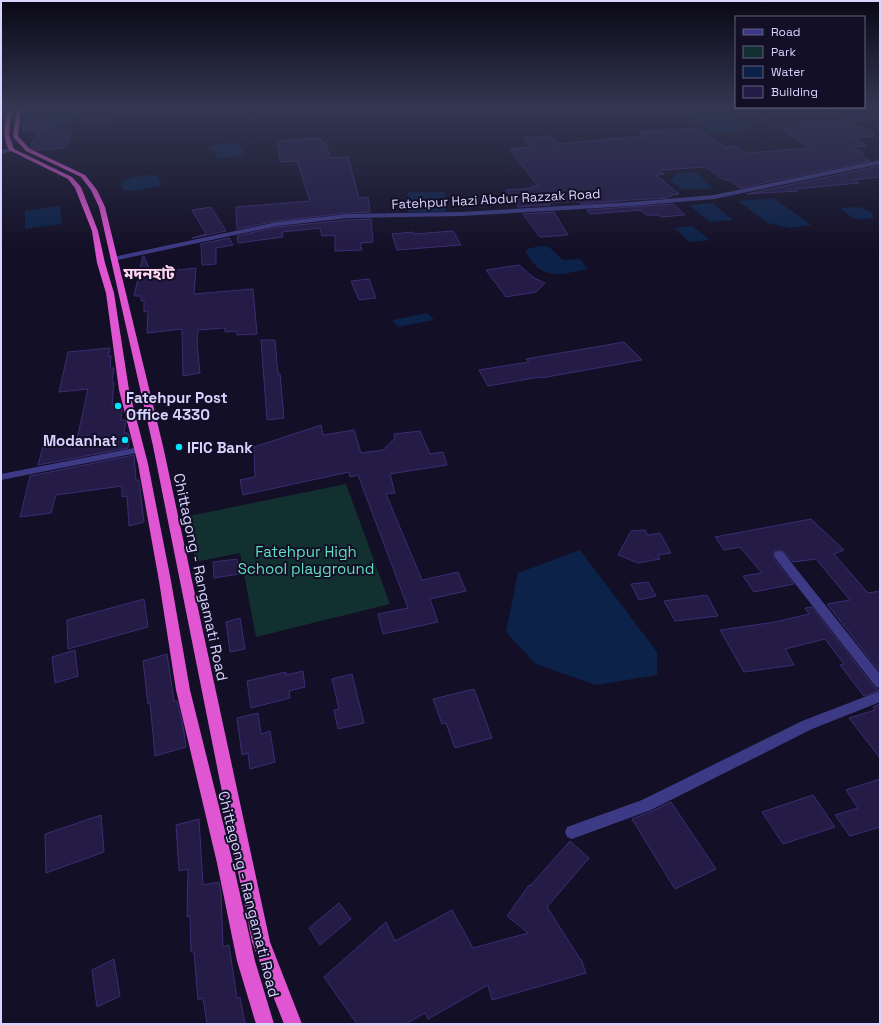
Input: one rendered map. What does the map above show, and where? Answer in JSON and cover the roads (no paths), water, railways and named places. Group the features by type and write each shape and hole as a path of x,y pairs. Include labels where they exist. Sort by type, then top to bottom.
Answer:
{"highway":[{"name":"Chittagong - Rangamati Road","path":"15,155 70,178 78,187 87,207 110,292 124,390 139,450 165,581 182,690 225,863 246,961 265,1024"},
{"name":"Chittagong - Rangamati Road","path":"38,155 83,176 94,190 102,207 110,242 112,259 158,446 261,942 293,1024"}],"street":[{"name":"Fatehpur Hazi Abdur Razzak Road","path":"112,259 277,224 348,216 461,214 632,204 714,197 880,162"},
{"path":"1,477 139,450"},
{"path":"779,555 880,683"},
{"path":"572,832 646,805 807,725 880,696"}],"water":[{"path":"216,155 247,155 219,159"},
{"path":"679,173 697,173 714,189 683,189 670,181"},
{"path":"146,175 158,176 161,183 159,186 135,191 123,190 121,184 129,178"},
{"path":"408,192 445,192 446,212 408,212"},
{"path":"773,198 812,225 790,228 767,223 738,201"},
{"path":"712,203 733,220 710,222 689,205"},
{"path":"60,206 62,224 25,229 25,211"},
{"path":"860,207 871,212 874,218 854,219 840,208"},
{"path":"693,226 709,240 690,242 674,228"},
{"path":"542,246 549,247 563,260 580,259 588,269 561,274 548,273 542,270 536,266 525,251 530,248"},
{"path":"428,313 434,320 398,327 392,320"},
{"path":"580,550 657,652 657,675 596,685 536,664 506,632 518,573"}],"place":[{"name":"Fatehpur Post Office 4330","path":"118,406"},
{"name":"Modanhat","path":"125,440"},
{"name":"IFIC Bank","path":"179,447"}],"district":[{"name":"মদনহাট","path":"149,273"}],"park label":[{"name":"Fatehpur High School playground","path":"306,560"}]}
